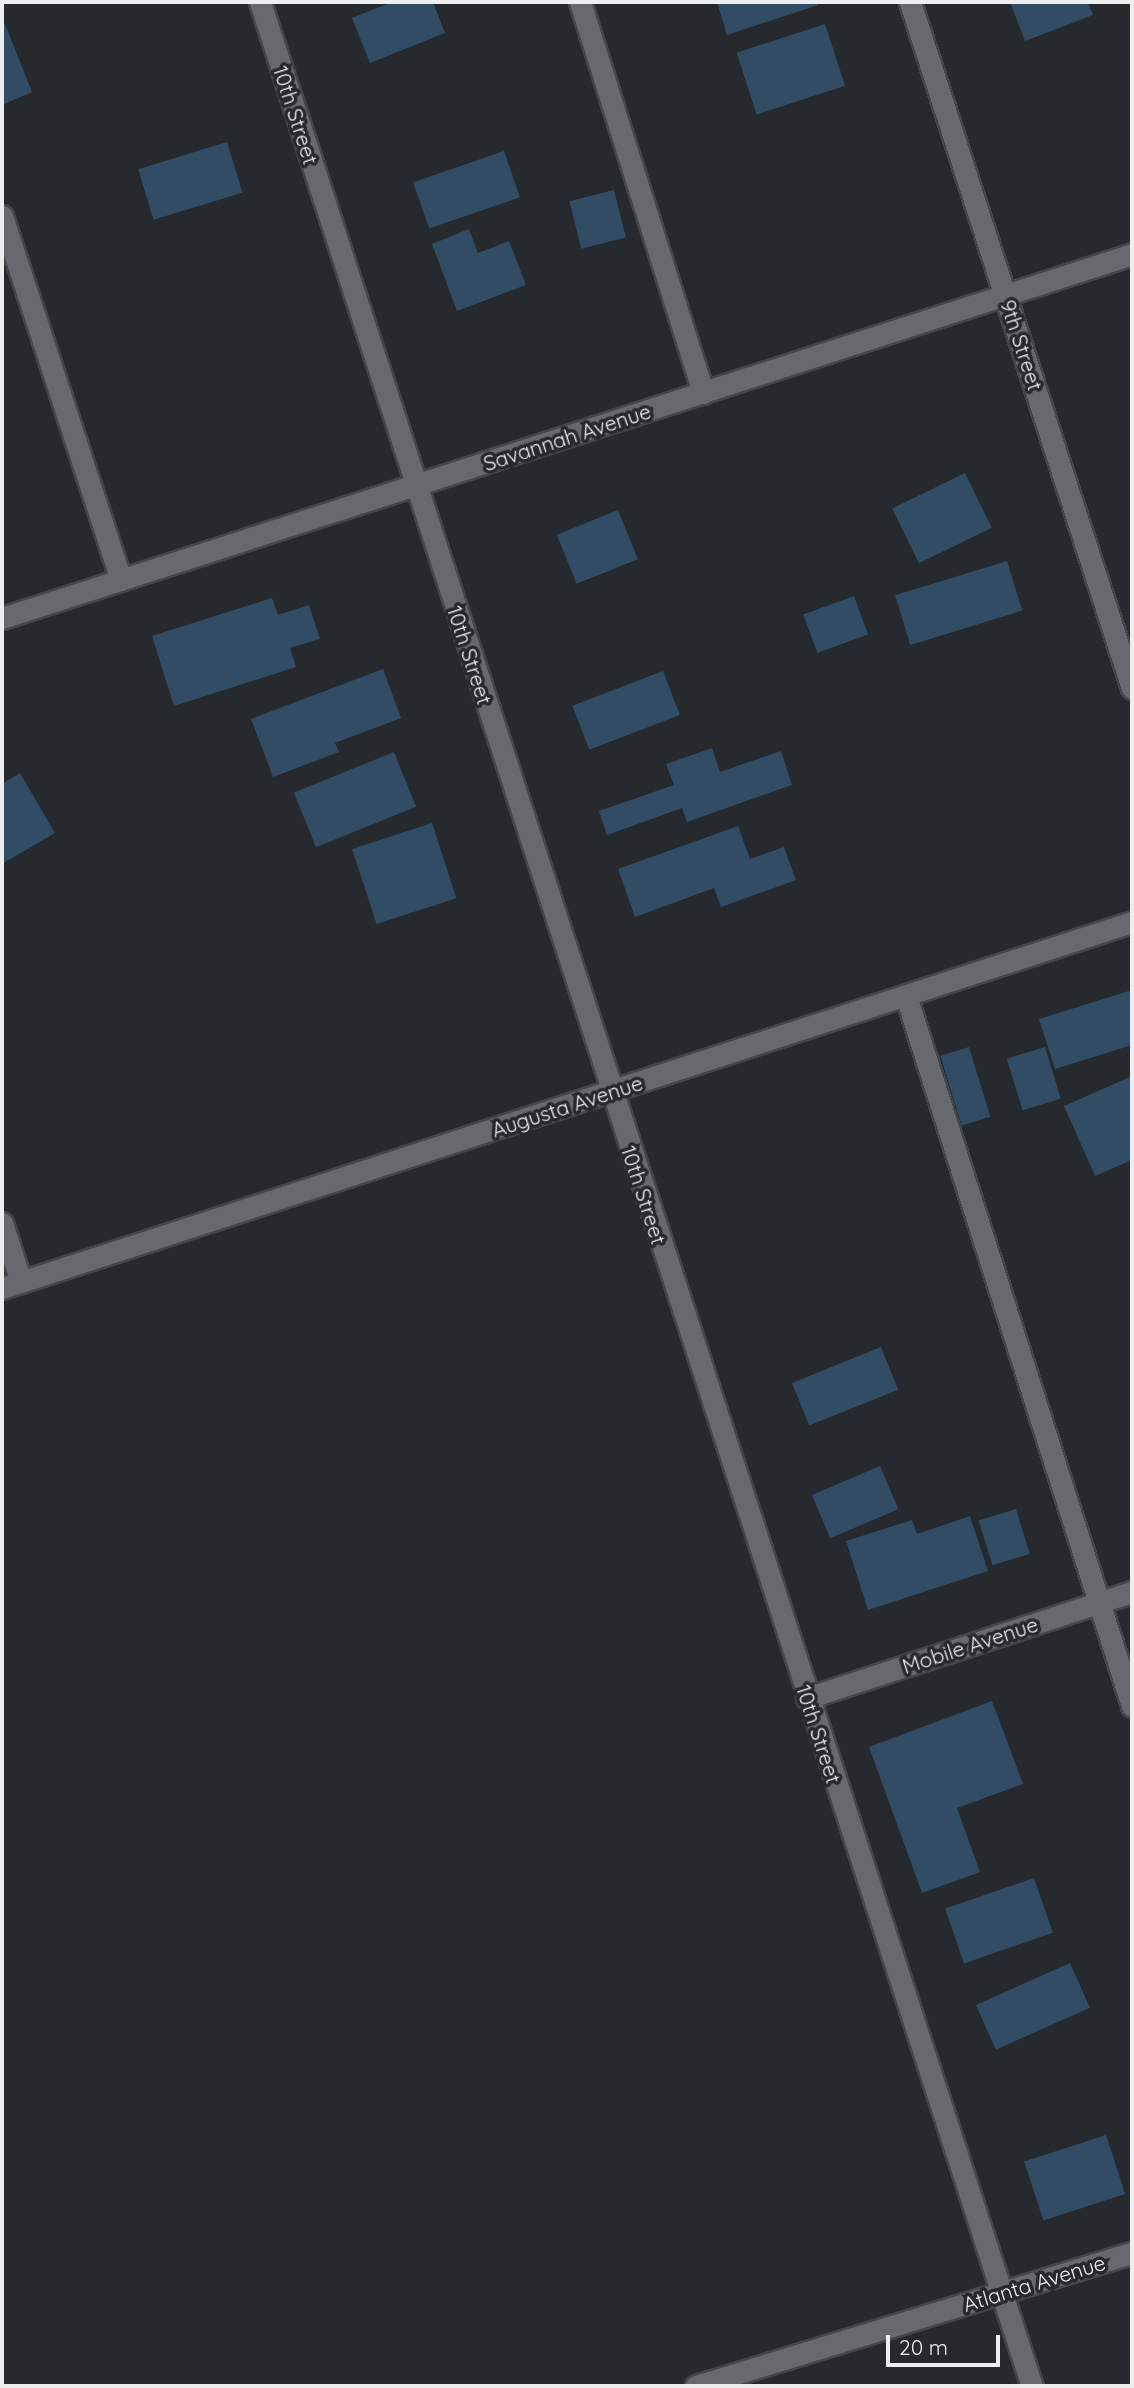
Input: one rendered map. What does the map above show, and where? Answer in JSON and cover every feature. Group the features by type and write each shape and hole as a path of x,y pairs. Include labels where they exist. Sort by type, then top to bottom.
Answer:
{"street":[{"name":"10th Street","path":"260,2 807,1698 1032,2386"},
{"path":"580,2 704,393"},
{"name":"9th Street","path":"910,2 1132,688"},
{"path":"2,216 121,580"},
{"name":"Savannah Avenue","path":"2,618 1132,254"},
{"name":"Augusta Avenue","path":"11,1285 1132,922"},
{"path":"906,996 1132,1706"},
{"path":"2,1223 11,1285"},
{"name":"Mobile Avenue","path":"807,1698 1132,1592"},
{"name":"Atlanta Avenue","path":"698,2386 1132,2253"}],"building":[{"path":"392,2 433,2 445,33 370,63 352,18"},
{"path":"717,2 817,2 818,5 727,35"},
{"path":"1010,2 1088,2 1093,15 1025,41"},
{"path":"5,24 32,92 2,105 2,25"},
{"path":"825,24 845,86 757,115 737,53"},
{"path":"227,142 242,193 154,220 138,169"},
{"path":"504,151 520,197 429,229 413,182"},
{"path":"614,190 626,238 581,249 569,201"},
{"path":"469,229 478,253 509,241 526,285 457,311 432,244"},
{"path":"965,473 992,528 919,563 892,509"},
{"path":"618,510 638,559 577,584 557,535"},
{"path":"1007,561 1022,611 910,645 895,595"},
{"path":"854,596 868,635 817,653 803,614"},
{"path":"272,598 278,615 309,605 320,639 290,648 296,667 174,706 152,636"},
{"path":"383,669 401,718 335,743 339,752 273,777 251,719"},
{"path":"663,671 680,715 589,750 572,706"},
{"path":"712,748 720,772 781,751 792,785 687,822 682,808 607,835 599,811 674,785 666,764"},
{"path":"394,752 416,807 316,847 294,792"},
{"path":"20,773 55,833 2,864 2,784"},
{"path":"432,823 456,898 377,924 352,849"},
{"path":"738,826 750,859 784,847 796,880 721,907 714,888 635,917 618,869"},
{"path":"1132,990 1132,1045 1055,1069 1039,1019"},
{"path":"969,1047 990,1117 962,1126 940,1056"},
{"path":"1045,1047 1061,1099 1023,1110 1007,1059"},
{"path":"1132,1076 1132,1160 1095,1176 1064,1106"},
{"path":"881,1347 898,1390 809,1426 792,1383"},
{"path":"880,1466 898,1509 830,1538 812,1495"},
{"path":"1016,1509 1030,1554 992,1565 979,1520"},
{"path":"970,1516 988,1571 868,1610 846,1541 912,1520 917,1534"},
{"path":"992,1701 1023,1784 957,1808 980,1872 922,1893 869,1747"},
{"path":"1034,1878 1053,1933 964,1963 945,1909"},
{"path":"1070,1963 1090,2008 996,2050 976,2005"},
{"path":"1106,2135 1125,2194 1043,2221 1024,2162"}]}
